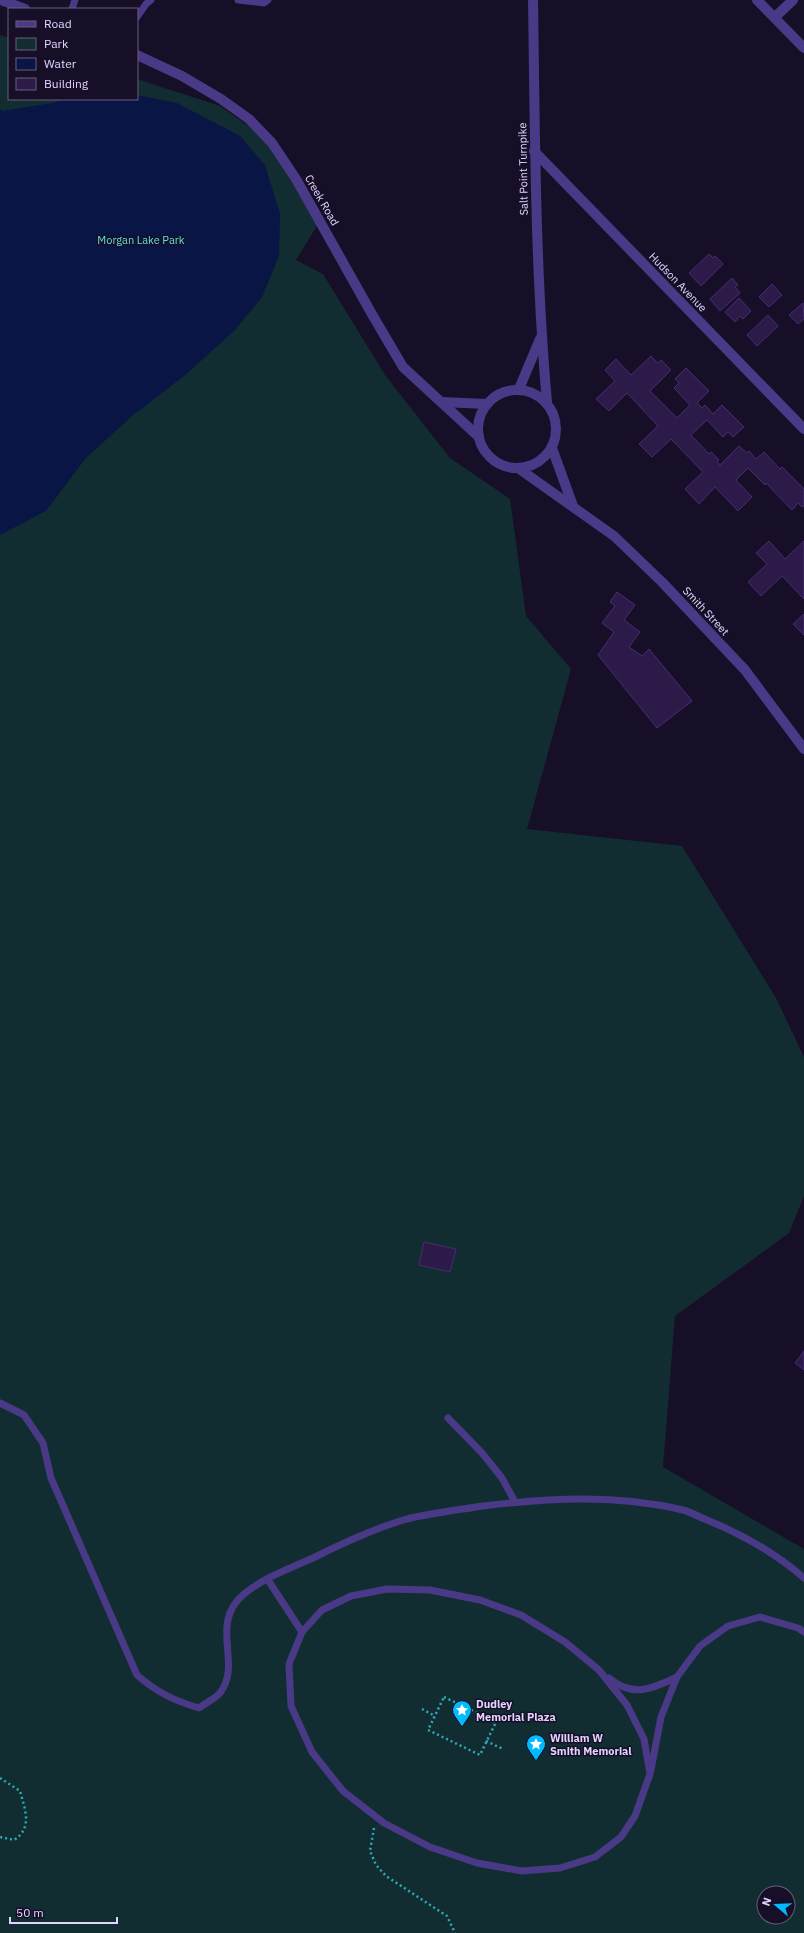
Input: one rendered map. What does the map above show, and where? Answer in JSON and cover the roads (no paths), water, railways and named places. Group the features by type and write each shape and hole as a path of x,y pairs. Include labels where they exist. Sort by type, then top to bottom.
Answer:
{"street":[{"path":"1,0 22,8"},
{"name":"Salt Point Turnpike","path":"533,0 534,151 541,338 546,402"},
{"path":"757,0 804,48"},
{"path":"775,17 793,0"},
{"name":"Creek Road","path":"138,54 182,76 221,99 249,119 272,143 296,179 403,367 479,437"},
{"name":"Hudson Avenue","path":"534,151 804,429"},
{"name":"Salt Point Turnpike","path":"519,389 541,338"},
{"path":"519,389 539,395 546,402 553,412 556,424 556,436 552,448 537,463 528,467 518,468 501,464 487,453 479,437 479,420 487,404 496,396 507,391 519,389"},
{"path":"442,402 487,404"},
{"path":"552,448 573,506"},
{"name":"Smith Street","path":"518,468 614,536 662,582 744,670 804,749"}],"lane":[{"path":"138,16 146,4 151,0"},
{"path":"238,0 264,3 268,0"},
{"path":"0,1403 24,1415 43,1443 51,1478 103,1601 137,1675 152,1689 176,1702 199,1708 219,1693 229,1672 226,1633 230,1612 244,1594 268,1580 351,1539 406,1519 448,1511 515,1502 568,1498 631,1502 684,1510 732,1530 782,1558 804,1578"},
{"path":"448,1418 482,1453 502,1478 515,1502"},
{"path":"268,1580 302,1632"},
{"path":"677,1677 656,1688 632,1691 615,1683 565,1642 521,1615 480,1600 430,1590 387,1589 351,1596 322,1610 302,1632 289,1664 291,1706 312,1752 343,1792 378,1819 430,1847 477,1864 522,1871 560,1868 595,1857 622,1837 635,1816 650,1774 661,1717 677,1677 700,1646 728,1626 760,1617 798,1628 804,1632"},
{"path":"599,1670 627,1705 644,1738 650,1774"}],"water":[{"name":"Morgan Lake Park","path":"138,95 177,103 240,136 265,165 280,214 279,256 262,297 234,331 184,376 132,416 85,459 46,511 0,535 0,109 3,111 52,103 61,100 138,100"}],"place":[{"name":"Dudley Memorial Plaza","path":"462,1727"},
{"name":"William W Smith Memorial","path":"536,1761"}]}
